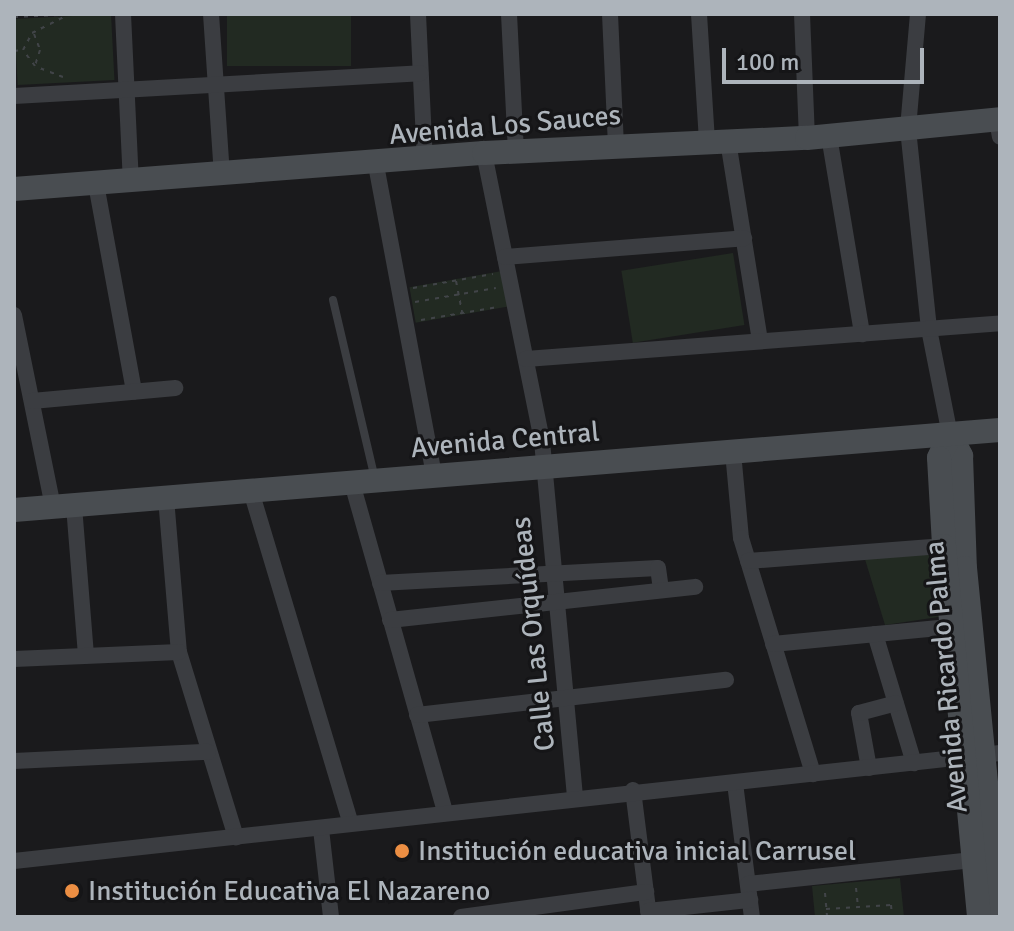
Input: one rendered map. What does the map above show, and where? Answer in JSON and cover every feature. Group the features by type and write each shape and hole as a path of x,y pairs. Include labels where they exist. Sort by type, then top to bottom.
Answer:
{"street":[{"path":"123,14 131,182"},
{"path":"211,14 222,177"},
{"path":"418,14 425,160"},
{"path":"509,14 516,151"},
{"path":"610,14 616,145"},
{"path":"699,14 718,141 744,238 760,340"},
{"path":"802,14 818,137 862,334"},
{"name":"Avenida Ricardo Palma","path":"918,14 908,129 929,329 950,435 961,456 962,626"},
{"path":"14,96 420,73"},
{"name":"Avenida Los Sauces","path":"14,189 222,177 484,153 999,125"},
{"name":"Calle Las Orquídeas","path":"484,153 503,265 526,359 544,467 575,796"},
{"path":"376,165 434,476"},
{"path":"96,184 134,392"},
{"path":"503,265 744,238"},
{"path":"14,315 32,401 64,506 86,656"},
{"path":"526,359 1000,323"},
{"path":"32,401 175,388"},
{"name":"Avenida Central","path":"14,510 1000,430"},
{"name":"Avenida Ricardo Palma","path":"950,435 939,458 944,546 962,626 982,755 999,917"},
{"path":"733,452 741,538 813,774"},
{"path":"364,482 380,583 445,811"},
{"path":"251,491 350,822"},
{"path":"166,498 179,652 236,837"},
{"path":"748,561 944,546"},
{"path":"380,583 658,568 661,589"},
{"path":"390,620 557,599 695,587"},
{"path":"773,644 962,626"},
{"path":"875,634 914,763"},
{"path":"14,659 179,652"},
{"path":"417,715 726,680"},
{"path":"869,768 859,713 896,703"},
{"path":"14,761 208,752"},
{"path":"14,861 321,829 350,822 575,796 735,783 982,755"},
{"name":"Avenida Ricardo Palma","path":"979,917 973,860 982,755"},
{"path":"735,783 750,900"},
{"path":"633,790 648,914 750,900 824,876 973,860"},
{"path":"321,829 331,917"},
{"path":"461,917 542,913 646,892"}],"lane":[{"path":"333,300 364,482"}],"path":[{"path":"23,50 32,33 70,14"},
{"path":"14,17 83,14"},
{"path":"32,33 40,44 35,66"},
{"path":"14,51 23,50"},
{"path":"23,50 35,66 76,81 60,82"},
{"path":"412,288 455,280 503,265"},
{"path":"455,280 462,313"},
{"path":"414,302 503,287"},
{"path":"418,321 507,306"},
{"path":"855,872 858,907"},
{"path":"824,876 827,917"},
{"path":"826,909 891,905 892,917"}],"shaded area":[{"path":"111,14 114,80 18,85 14,19"},
{"path":"227,14 351,14 351,66 227,66"},
{"path":"733,253 744,325 633,343 621,271"},
{"path":"502,271 508,306 416,323 409,287"},
{"path":"933,552 945,616 885,625 864,556"},
{"path":"900,878 904,917 815,917 812,886"}],"place":[{"name":"Institución educativa inicial Carrusel","path":"402,851"},
{"name":"Institución Educativa El Nazareno","path":"72,891"}]}
